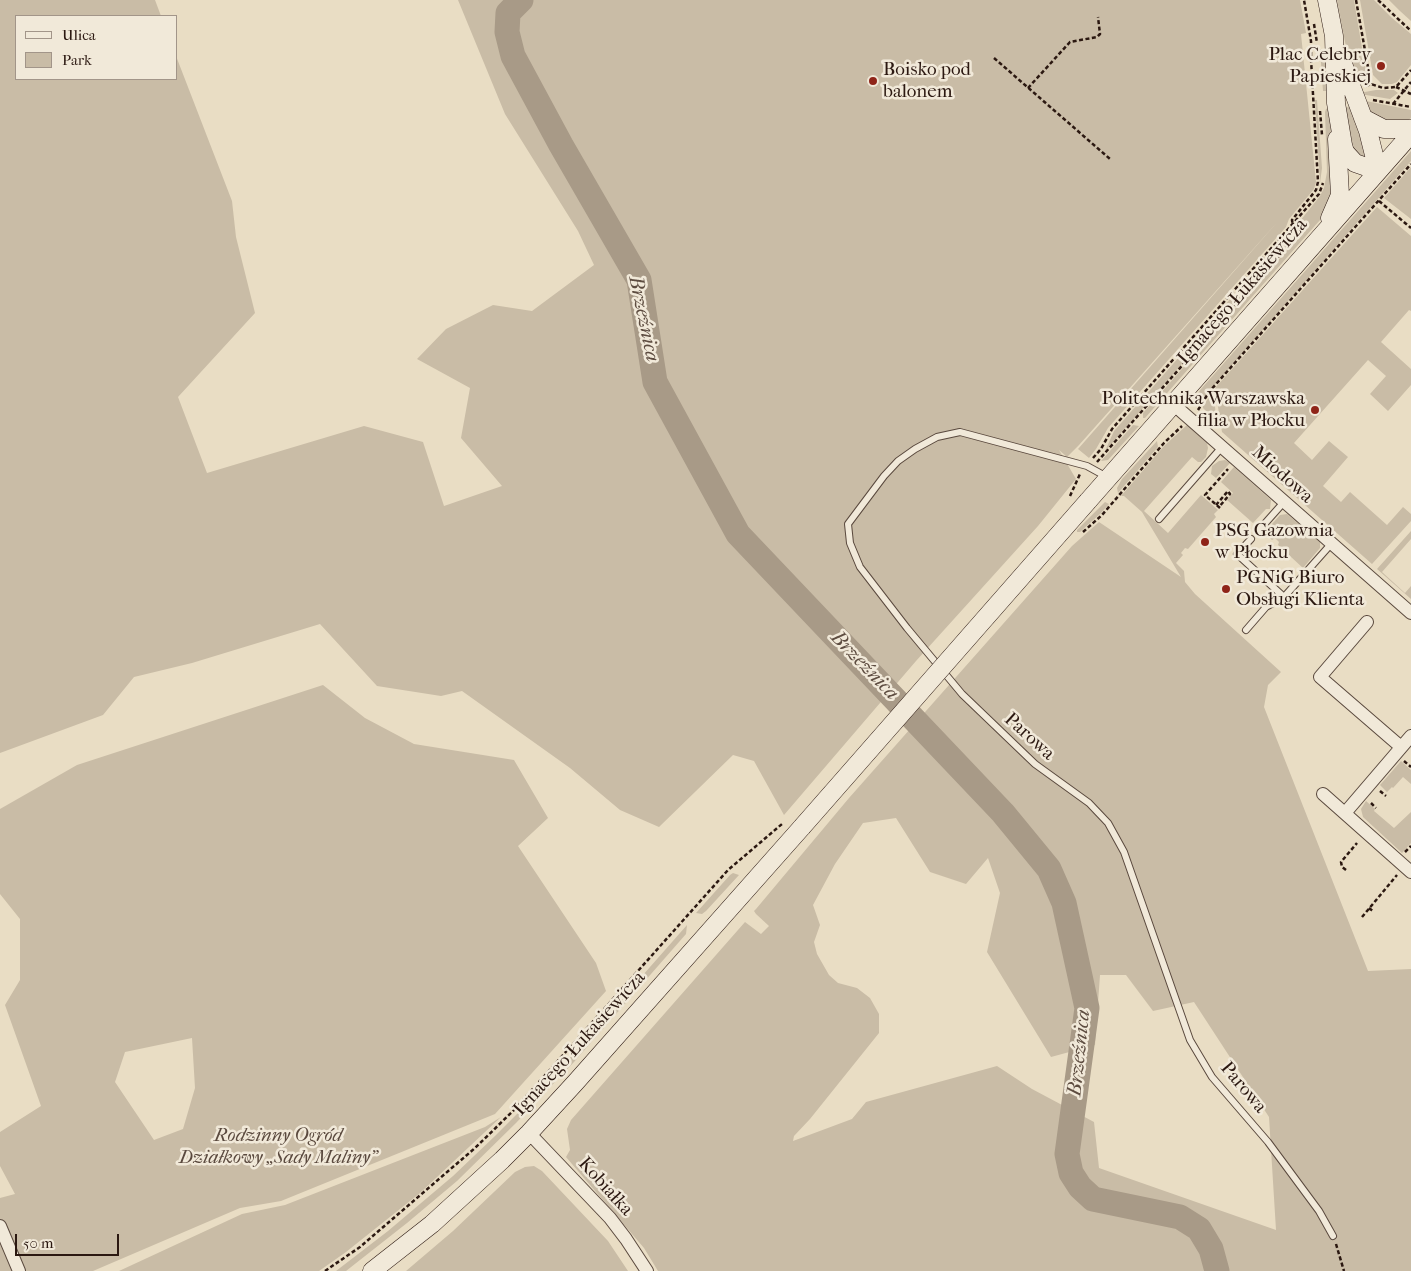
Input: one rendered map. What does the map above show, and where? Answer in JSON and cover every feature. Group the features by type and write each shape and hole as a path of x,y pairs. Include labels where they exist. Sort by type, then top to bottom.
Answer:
{"street":[{"path":"1327,0 1334,36 1374,151 1378,171"},
{"path":"1325,231 1340,195 1328,104 1334,36"},
{"path":"1328,104 1345,152 1355,163 1378,171"},
{"path":"1363,118 1384,129 1411,129"},
{"name":"Ignacego Łukasiewicza","path":"372,1271 432,1224 496,1166 575,1083 1411,134"},
{"name":"Miodowa","path":"1173,404 1411,613"},
{"path":"1367,622 1320,678 1402,747"},
{"path":"1345,813 1411,736"},
{"path":"1323,794 1408,869"},
{"name":"Kobiałka","path":"529,1133 610,1218 647,1271"},
{"path":"0,1226 19,1271"}],"lane":[{"name":"Parowa","path":"1108,478 1087,466 960,432 937,437 915,448 884,476 848,524 850,543 860,567 907,628 962,694 1035,764 1089,803 1108,823 1124,852 1190,1040 1212,1077 1268,1142 1319,1211 1333,1236"},
{"path":"1159,519 1222,447"},
{"path":"1260,529 1284,502"},
{"path":"1251,539 1237,554 1284,596"},
{"path":"1246,630 1266,607 1284,596 1332,543"}],"path":[{"path":"1087,466 1097,462 1286,248 1293,227 1292,220 1316,190 1318,182 1311,40 1304,0"},
{"path":"1356,0 1371,84 1383,88 1396,88 1411,94"},
{"path":"1378,0 1411,31"},
{"path":"1028,88 1070,42 1097,37 1100,34 1098,17"},
{"path":"1314,20 1318,49"},
{"path":"994,58 1110,159"},
{"path":"1396,88 1411,70"},
{"path":"1393,104 1411,82"},
{"path":"1322,142 1328,104"},
{"path":"1082,533 1106,510 1164,443 1199,409 1209,392 1411,164"},
{"path":"1087,466 1101,449 1112,429 1319,194 1323,180"},
{"path":"1379,201 1411,228"},
{"path":"1218,506 1205,495 1237,460"},
{"path":"1228,491 1230,494 1218,506 1228,491"},
{"path":"325,1271 367,1241 475,1148 514,1110 728,870 784,823"},
{"path":"1346,870 1342,867 1342,862 1366,832"},
{"path":"1362,916 1408,869"},
{"path":"1369,908 1374,912"},
{"path":"1333,1236 1344,1271"}],"green space":[{"path":"0,0 155,0 161,15 15,15 15,80 178,80 178,61 232,201 236,237 255,313 178,397 207,473 364,426 423,442 444,506 502,486 461,438 470,388 417,359 446,329 493,305 532,311 594,265 578,231 505,114 458,0 1300,0 1306,33 1301,34 1316,182 1314,189 1289,219 1286,227 1108,428 1089,458 1078,449 1280,219 1079,445 1067,457 1059,450 1076,479 1038,526 916,661 784,815 754,761 733,755 659,827 620,810 570,768 462,691 441,696 377,686 320,624 192,663 134,677 103,715 0,753"},
{"path":"1337,0 1354,0 1367,78 1356,85 1346,47"},
{"path":"1360,0 1374,0 1411,34 1411,65 1397,82 1382,84 1373,75"},
{"path":"1389,0 1411,0 1411,21 1400,11"},
{"path":"1320,49 1327,58 1330,91 1323,91"},
{"path":"1376,90 1394,90 1398,93 1390,99 1359,93"},
{"path":"1315,100 1317,100 1322,168 1320,183"},
{"path":"1361,100 1411,110 1411,118 1405,123 1377,122"},
{"path":"1350,106 1368,159 1359,157 1348,143 1345,108"},
{"path":"1332,107 1334,186 1328,211 1143,418 1143,413 1288,249 1296,226 1320,196 1324,188 1327,172 1325,112 1326,109"},
{"path":"1411,151 1411,161 1196,406 1197,394 1201,389"},
{"path":"1411,167 1411,219 1384,198"},
{"name":"Politechnika Warszawska filia w Płocku","path":"1377,207 1411,236 1411,311 1409,310 1381,342 1411,369 1411,385 1388,411 1370,394 1386,376 1368,360 1294,443 1312,460 1329,441 1348,457 1323,486 1341,502 1350,492 1387,525 1403,507 1411,514 1411,521 1372,564 1222,432 1215,388"},
{"path":"1289,232 1284,248 1105,451 1114,431"},
{"path":"1212,393 1216,417 1211,416 1203,408"},
{"path":"1133,425 1139,426 1108,460 1101,461"},
{"path":"1187,425 1207,443 1208,448 1206,457 1201,462 1192,457 1144,511 1168,533 1201,495 1218,510 1214,514 1216,517 1188,549 1185,548 1181,553 1183,555 1176,563 1184,571 1185,582 1195,594 1281,672 1268,685 1264,707 1368,971 1411,969 1411,1271 658,1271 644,1248 566,1157 570,1150 567,1129 571,1120 745,922 761,934 769,926 754,911 849,798 1072,546 1099,522 1181,577 1142,512 1124,496 1121,496 1164,446","holes":["896,818 930,872 966,884 988,858 1000,893 987,952 1051,1057 1095,1045 1100,975 1126,975 1153,1011 1194,1002 1269,1117 1276,1230 1099,1168 1094,1122 1032,1089 997,1066 866,1102 852,1119 793,1141 794,1136 810,1119 879,1033 879,1014 870,998 857,988 838,983 829,975 817,954 814,942 820,925 813,905 835,864 863,823"]},
{"path":"1157,441 1158,447 1118,493 1117,488 1122,479"},
{"path":"1225,460 1230,463 1216,478 1211,474 1212,466 1219,461"},
{"path":"1234,467 1271,500 1270,509 1266,509 1253,523 1227,500 1233,493 1221,482"},
{"path":"1105,502 1109,504 1101,513 1080,532 1077,532 1077,530"},
{"path":"1287,514 1320,542 1320,548 1303,568 1278,545 1279,542 1275,538 1272,540 1264,533 1280,515"},
{"path":"1411,531 1411,539 1382,572 1405,593 1411,586 1411,599 1377,569"},
{"name":"Rodzinny Ogród Działkowy „Sady Maliny”","path":"323,685 365,718 414,744 514,760 548,818 518,846 596,963 606,991 495,1114 281,1201 240,1208 93,1271 0,1271 0,1198 15,1194 0,1166 0,1132 41,1106 5,1005 20,980 20,919 0,894 0,809 77,765","holes":["192,1038 195,1088 183,1129 154,1140 115,1082 125,1052"]},
{"path":"1401,761 1411,770 1411,784 1403,777 1387,792 1380,785"},
{"path":"1366,801 1375,809 1374,811 1394,828 1411,812 1411,843 1402,853 1363,817 1361,809"},
{"path":"733,873 739,875 706,911 702,914 696,913 730,875"},
{"path":"687,925 686,934 574,1062 516,1123 457,1181 407,1223 346,1271 336,1271 388,1231 453,1176 495,1136 546,1085"},
{"path":"501,1117 420,1193 319,1271 119,1271 242,1214 285,1205 485,1127"},
{"path":"534,1166 542,1171 608,1241 628,1271 406,1271 453,1231 515,1172 525,1167"}],"waterway":[{"name":"Brzeźnica","path":"521,0 508,13 507,32 513,56 561,145 639,280 655,382 738,534 1003,813 1049,869 1064,903 1087,1008 1067,1154 1071,1173 1080,1187 1093,1199 1180,1217 1199,1229 1211,1249 1217,1271"}],"place":[{"name":"Plac Celebry Papieskiej","path":"1381,66"},
{"name":"Boisko pod balonem","path":"873,81"},
{"name":"Politechnika Warszawska filia w Płocku","path":"1315,410"},
{"name":"PSG Gazownia w Płocku","path":"1205,542"},
{"name":"PGNiG Biuro Obsługi Klienta","path":"1226,589"}]}
